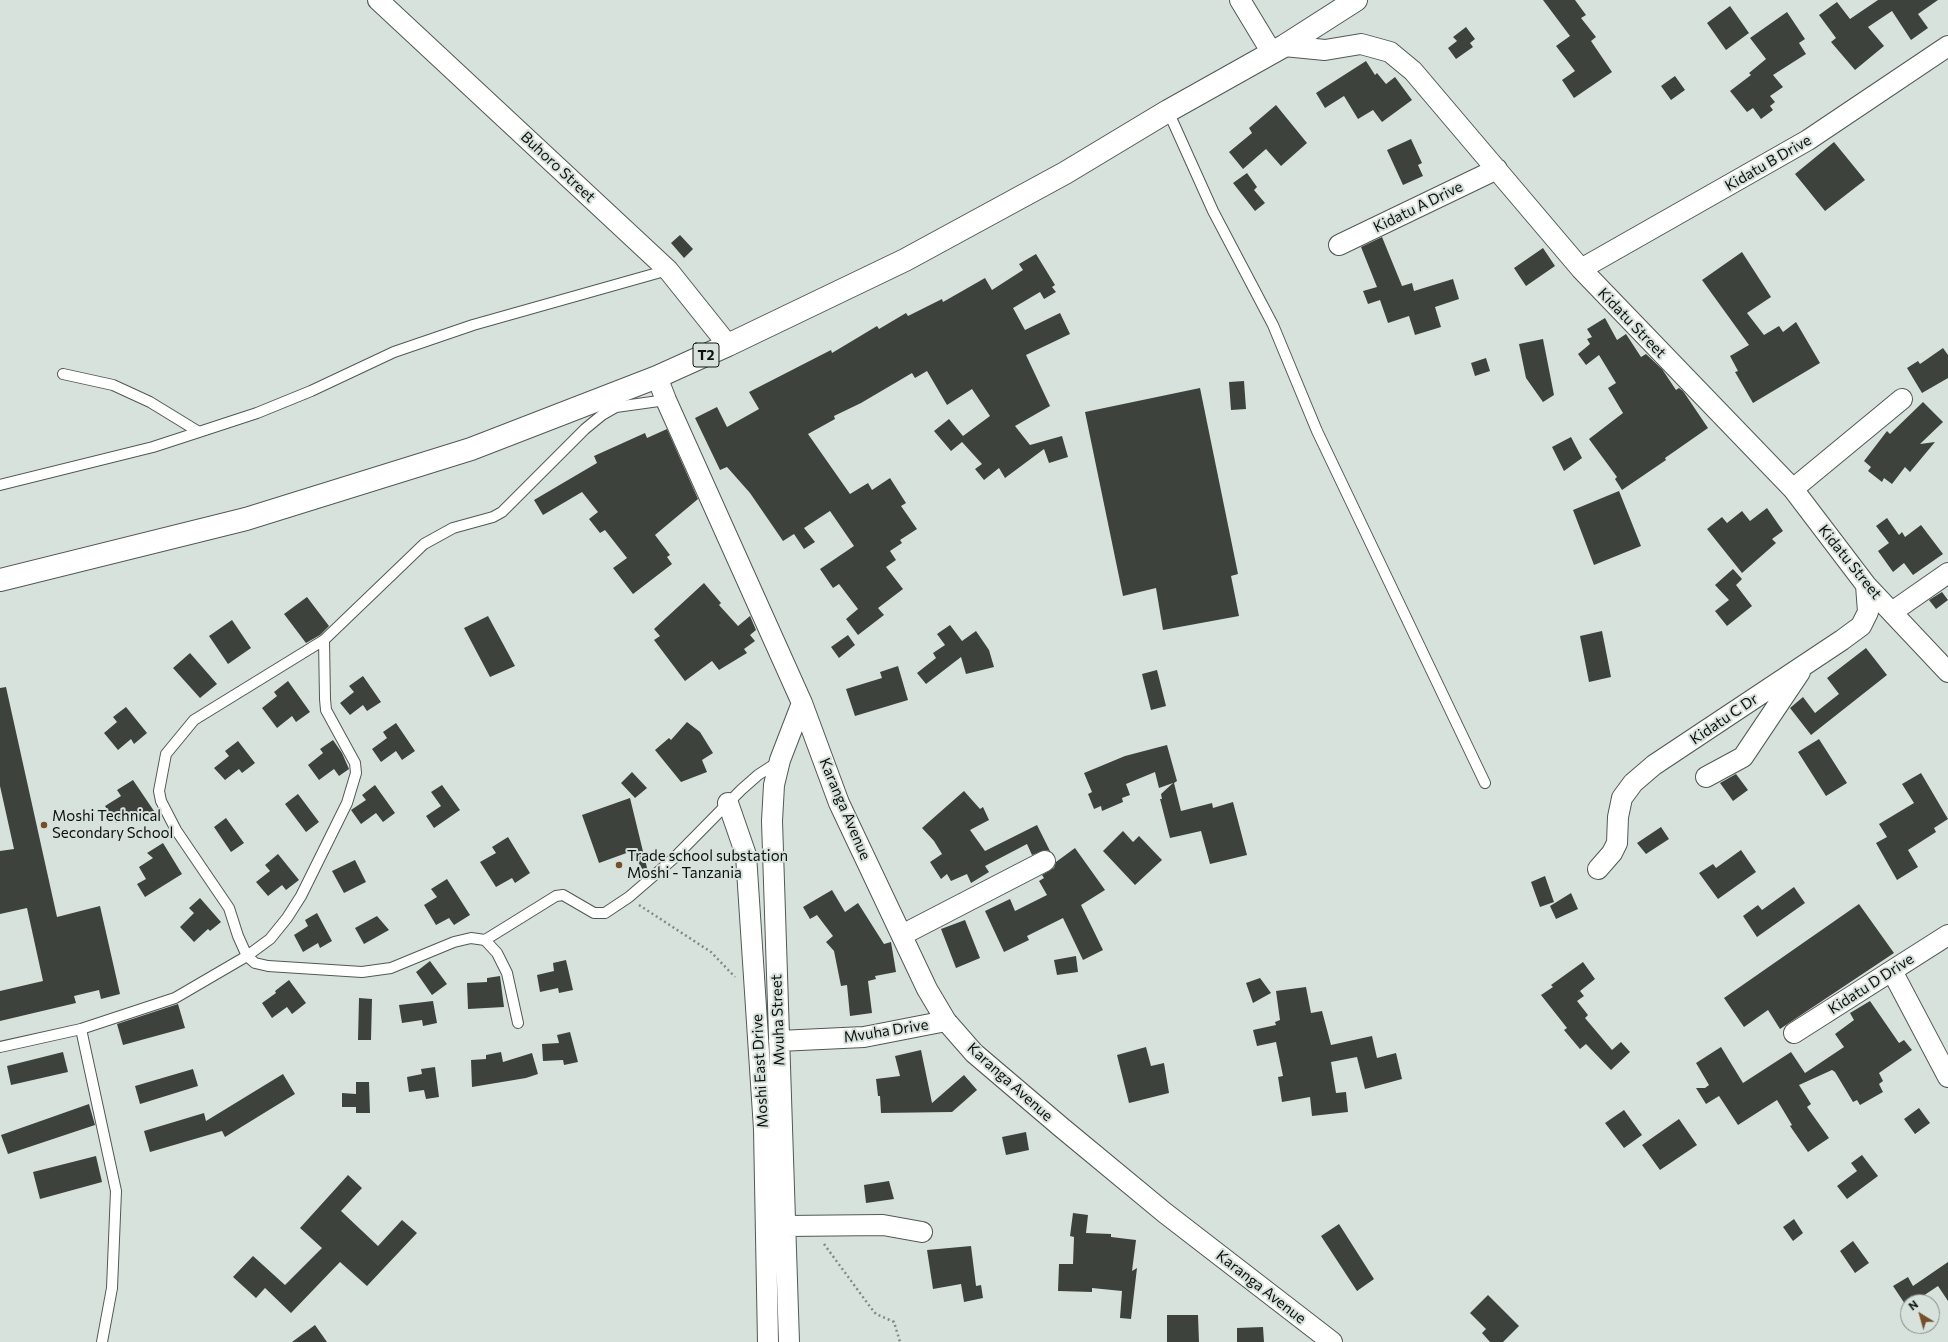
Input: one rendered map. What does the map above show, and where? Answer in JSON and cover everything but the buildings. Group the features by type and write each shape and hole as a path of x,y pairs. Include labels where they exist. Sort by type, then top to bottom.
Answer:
{"highway":[{"name":"T2","path":"0,580 246,519 471,449 658,377 905,260 1065,172 1168,111 1278,49 1356,0"}],"street":[{"name":"Buhoro Street","path":"378,0 668,270 728,345"},
{"path":"1240,0 1278,49"},
{"name":"Kidatu Street","path":"1278,49 1325,50 1361,44 1390,52 1413,71 1581,269 1793,489 1866,585 1948,672"},
{"name":"Kidatu B Drive","path":"1581,269 1808,140 1948,46"},
{"name":"Kidatu A Drive","path":"1339,245 1497,169"},
{"name":"Karanga Avenue","path":"658,377 666,400 802,703 840,803 927,989 946,1020 974,1053 1067,1132 1165,1213 1332,1342"},
{"path":"1793,489 1902,398"},
{"path":"1892,612 1948,573"},
{"name":"Kidatu C Dr","path":"1598,869 1612,853 1617,842 1618,817 1622,798 1633,783 1654,765 1860,626 1868,612 1866,585"},
{"path":"1706,777 1743,757 1804,665"},
{"name":"Mvuha Street","path":"789,1342 772,822 774,785 780,760 802,703"},
{"name":"Moshi East Drive","path":"728,803 746,855 764,1130 768,1342"},
{"path":"902,935 1045,860"},
{"name":"Kidatu D Drive","path":"1794,1034 1948,935"},
{"path":"1892,971 1948,1077"},
{"name":"Mvuha Drive","path":"779,1041 864,1038 946,1020"},
{"path":"786,1226 883,1225 922,1232"}],"lane":[{"path":"1168,111 1213,211 1273,325 1317,431 1485,783"},
{"path":"0,485 153,447 258,413 310,391 394,352 473,325 668,270"},
{"path":"63,374 113,385 150,402 199,432"},
{"path":"518,1023 507,973 497,953 485,940 471,938 454,942 391,968 362,972 268,966 255,963 247,956 238,936 229,908 176,830 161,801 160,791 166,754 175,741 194,720 324,640 424,544 453,528 493,517 502,512 585,429 602,415 616,407 666,400"},
{"path":"0,1047 81,1029 176,998 247,956 270,939 287,918 301,896 347,803 356,774 356,763 326,710 324,640"},
{"path":"485,940 556,896 563,895 594,913 605,913 628,897 673,858 758,775 780,760"},
{"path":"81,1029 116,1191 112,1288 102,1342"}],"path":[{"path":"628,897 660,920 712,952 756,999"},
{"path":"810,1226 876,1314 894,1322 900,1342"}],"place":[{"name":"Moshi Technical Secondary School","path":"44,825"},
{"name":"Trade school substation Moshi - Tanzania","path":"619,865"}]}
